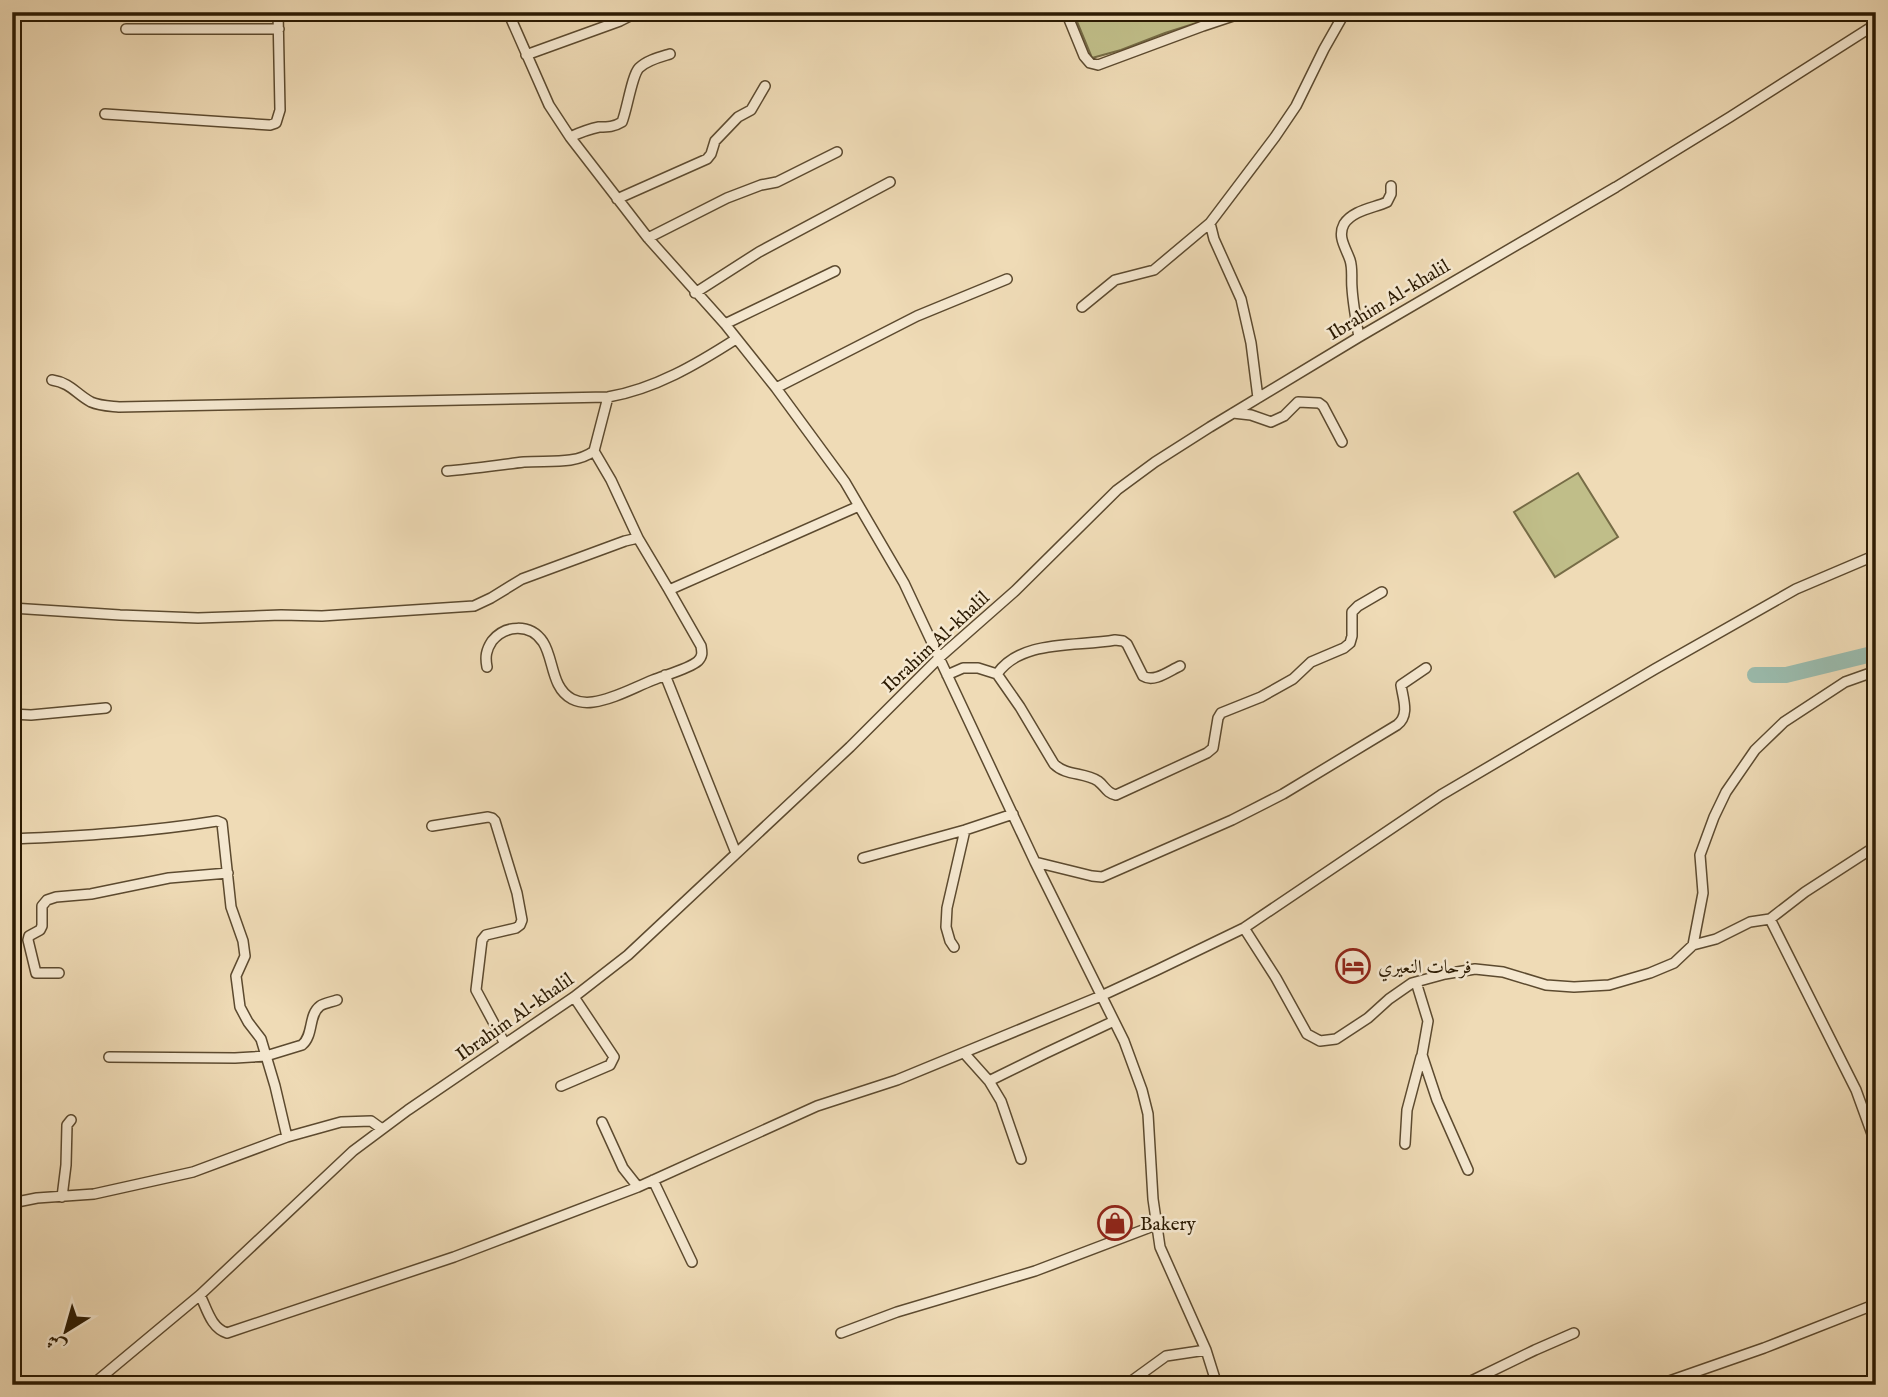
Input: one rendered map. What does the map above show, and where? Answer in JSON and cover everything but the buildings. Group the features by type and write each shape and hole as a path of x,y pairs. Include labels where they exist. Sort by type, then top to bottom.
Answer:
{"street":[{"path":"105,114 270,125 276,122 280,110 278,12"},
{"path":"508,12 549,105 570,137 648,238 725,324 776,388 845,482 904,583 1035,862 1124,1041 1148,1114 1160,1247 1206,1350 1217,1385"},
{"path":"526,55 620,21 635,12"},
{"path":"1066,12 1084,56 1090,63 1098,65 1245,12"},
{"path":"1082,307 1115,280 1154,270 1210,223 1296,106 1345,12"},
{"name":"Ibrahim Al-khalil","path":"92,1385 200,1295 353,1151 574,997 628,955 850,747 940,657 1015,591 1117,490 1155,461 1359,337 1616,187 1876,24"},
{"path":"126,29 279,29"},
{"path":"570,137 622,122 636,71 649,62 670,54"},
{"path":"617,199 707,159 715,141 738,117 751,110 765,86"},
{"path":"648,238 727,198 777,182 837,152"},
{"path":"695,293 759,252 890,182"},
{"path":"1359,337 1350,262 1341,233 1350,218 1388,201 1391,186"},
{"path":"1210,223 1214,239 1241,299 1251,343 1258,398"},
{"path":"725,324 835,271"},
{"path":"776,388 917,316 1007,279"},
{"path":"52,380 66,383 89,401 119,407 608,397 628,394 660,382 736,339"},
{"path":"447,471 524,462 572,460 589,455 594,451 608,397"},
{"path":"1233,414 1251,415 1271,422 1284,416 1298,402 1319,403 1342,442"},
{"path":"487,667 485,655 492,642 507,630 518,628 536,634 544,643 563,692 572,699 586,703 619,695 700,660 703,653 701,646 638,538 594,451"},
{"path":"669,590 859,506"},
{"path":"12,608 198,618 322,616 474,606 522,579 638,538"},
{"path":"200,1295 215,1327 227,1333 402,1276 653,1180 817,1106 897,1080 1101,996 1244,928 1441,795 1678,655 1796,589 1876,555"},
{"path":"947,675 963,668 978,668 997,674 1054,764 1060,770 1097,781 1109,794 1116,795 1207,753 1213,748 1221,713 1261,696 1293,679 1311,662 1344,648 1350,643 1352,636 1352,612 1382,592"},
{"path":"997,674 1004,663 1041,647 1115,640 1127,644 1147,679 1153,679 1180,666"},
{"path":"1035,862 1102,877 1232,820 1283,794 1403,721 1405,714 1401,685 1426,668"},
{"path":"1693,945 1703,893 1700,855 1714,817 1734,781 1755,750 1784,722 1845,682 1876,671"},
{"path":"665,675 736,853"},
{"path":"12,714 31,715 106,708"},
{"path":"863,858 1013,814"},
{"path":"432,826 488,817 495,821 517,893 522,920 516,928 486,935 482,940 476,983 478,994 505,1044"},
{"path":"12,839 122,834 217,821 223,825 231,907 243,941 245,956 236,976 240,1007 261,1039 287,1137"},
{"path":"954,947 946,927 947,908 965,830"},
{"path":"1244,928 1307,1034 1320,1041 1336,1039 1416,982 1445,974 1475,969 1503,972 1545,985 1574,987 1609,985 1650,974 1674,963 1693,945 1716,939 1751,922 1770,919 1805,892 1876,846"},
{"path":"59,973 36,973 28,940 29,936 42,926 42,906 47,900 169,878 228,873"},
{"path":"1770,919 1856,1090 1876,1145"},
{"path":"1405,1144 1406,1111 1429,1021 1416,982"},
{"path":"561,1086 610,1065 614,1057 574,997"},
{"path":"109,1057 266,1056 302,1045 307,1041 314,1014 319,1007 337,1000"},
{"path":"989,1081 1114,1021"},
{"path":"964,1053 989,1081 1001,1101 1021,1159"},
{"path":"1422,1055 1437,1100 1468,1170"},
{"path":"62,1197 67,1125 71,1120"},
{"path":"12,1203 37,1198 94,1194 193,1172 287,1137 341,1122 371,1122 382,1129"},
{"path":"602,1122 623,1168 638,1186"},
{"path":"653,1180 692,1262"},
{"path":"841,1333 897,1312 1035,1271 1156,1225"},
{"path":"1658,1385 1764,1348 1876,1304"},
{"path":"1463,1385 1574,1333"},
{"path":"1126,1385 1166,1356 1206,1350"},
{"path":"571,1385 585,1382 590,1385"}],"shaded area":[{"path":"1073,12 1231,12 1092,58"},
{"path":"1578,473 1618,537 1555,577 1514,512"}],"waterway":[{"path":"1755,675 1786,675 1876,653"}],"place":[{"name":"فرحات النعيري","path":"1353,966"},
{"name":"Bakery","path":"1115,1223"}]}
